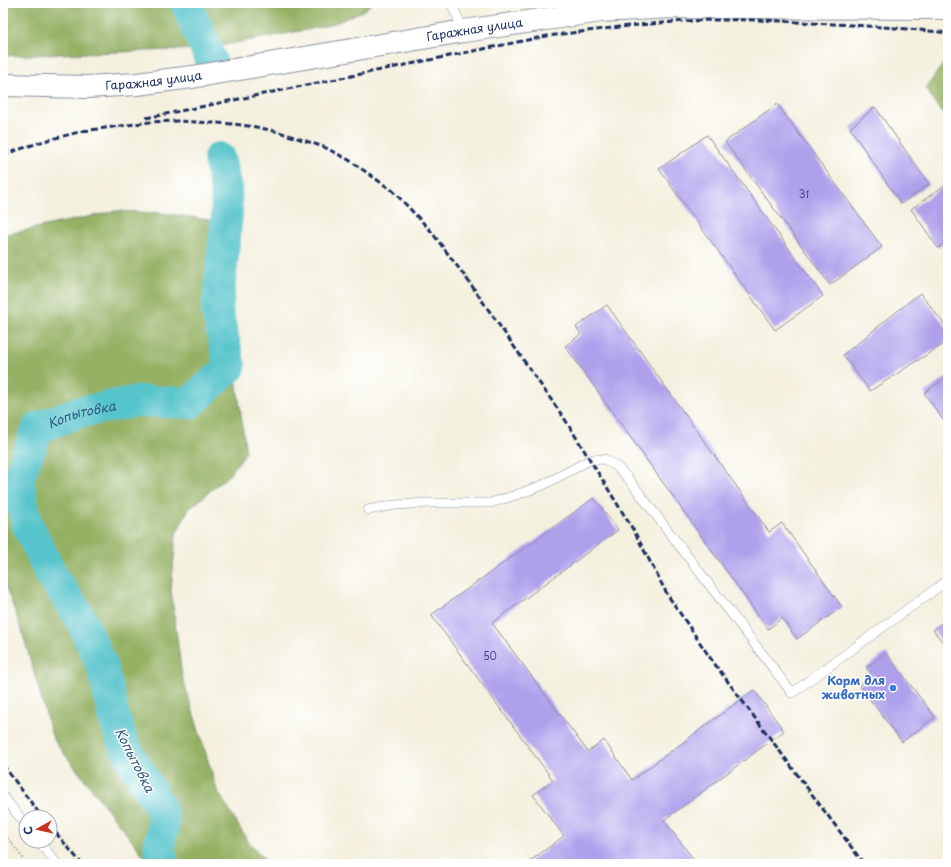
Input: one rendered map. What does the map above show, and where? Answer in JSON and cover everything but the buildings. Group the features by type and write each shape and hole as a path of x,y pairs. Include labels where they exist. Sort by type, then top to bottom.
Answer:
{"street":[{"name":"Гаражная улица","path":"3,85 87,87 137,84 192,77 464,31 601,11 672,7 948,8"}],"lane":[{"path":"451,3 464,31"},
{"path":"368,510 395,505 429,503 490,503 543,485 590,460 604,459 616,466 627,477 792,694 948,580"},
{"path":"3,796 18,816"},
{"path":"3,812 10,806"},
{"path":"45,849 57,864"}],"path":[{"path":"3,832 27,864"}],"green space":[{"path":"3,3 372,3 364,10 338,22 311,29 203,49 3,56"},
{"path":"943,64 948,65 948,115 940,111 926,88"},
{"path":"116,211 162,213 209,220 231,229 227,310 246,452 230,474 188,510 176,534 171,591 182,676 217,790 247,840 269,864 150,864 53,739 22,631 3,579 3,235"}],"waterway":[{"name":"Копытовка","path":"186,3 211,60"},
{"name":"Копытовка","path":"163,864 159,847 164,822 160,807 125,747 116,724 102,666 80,617 53,578 27,524 18,479 38,428 76,413 138,401 190,403 230,367 217,311 227,214 226,189 219,158"}],"railway":[{"path":"146,118 547,36 636,25 703,20 758,20 880,27 948,33"},
{"path":"83,131 150,122 177,121 234,124 256,127 279,132 324,147 349,160 393,191 430,230 467,279 566,421 634,531 667,594 711,659 864,864"},
{"path":"3,155 44,141 87,130"},
{"path":"3,765 36,809"},
{"path":"58,836 82,864"}],"place":[{"name":"Корм для животных","path":"893,688"}]}
